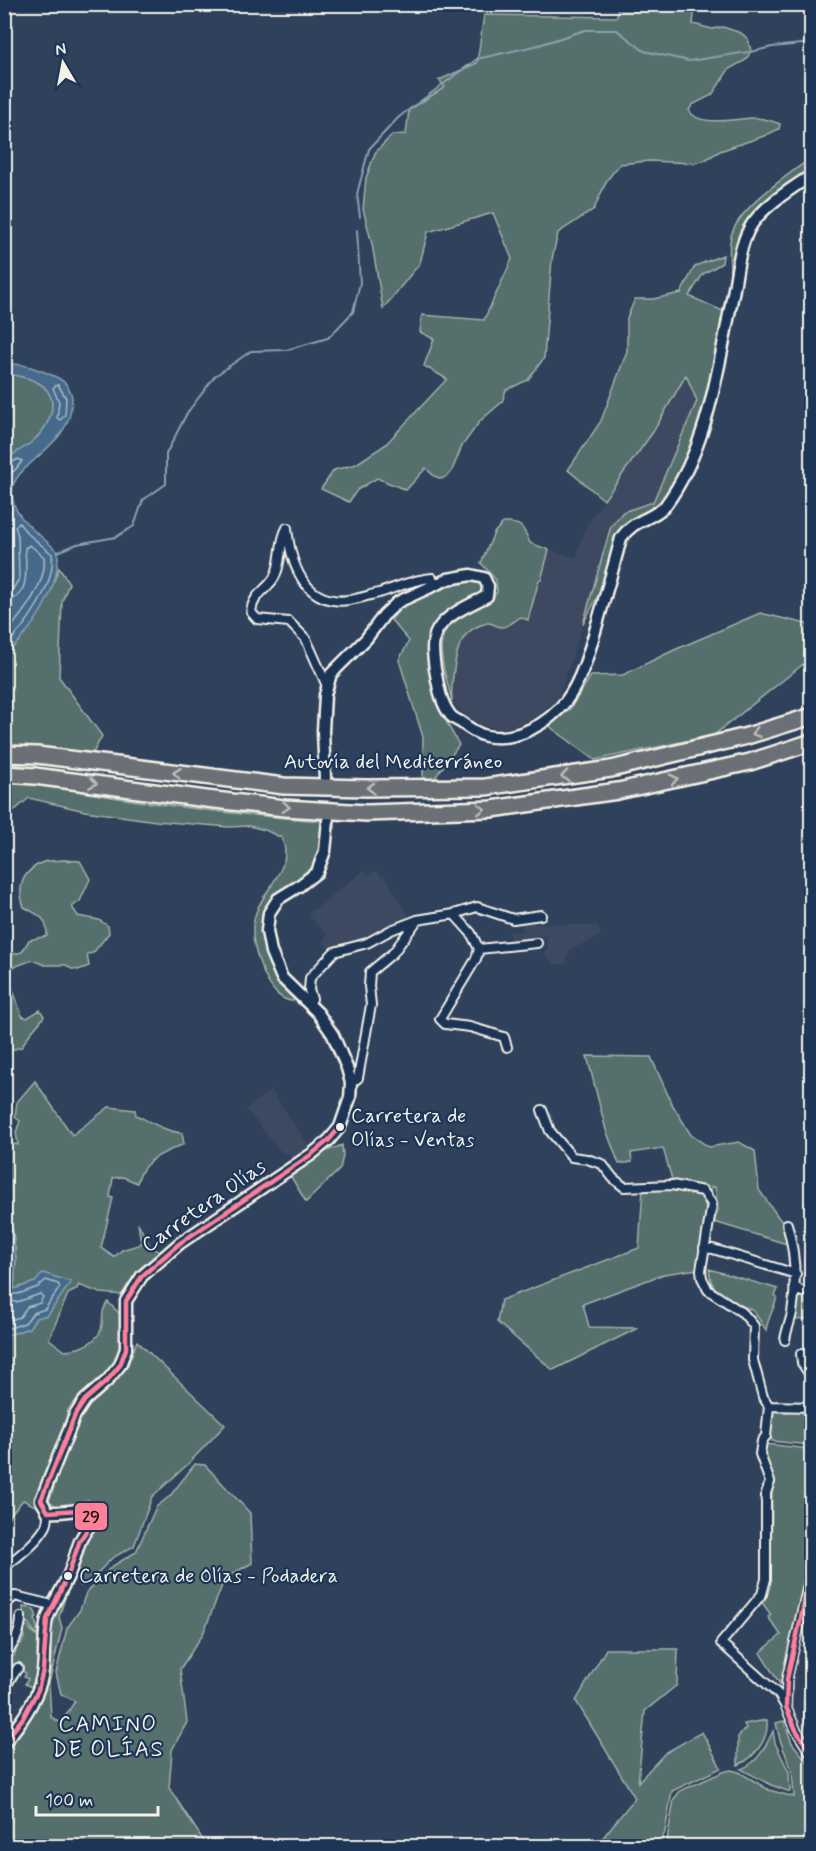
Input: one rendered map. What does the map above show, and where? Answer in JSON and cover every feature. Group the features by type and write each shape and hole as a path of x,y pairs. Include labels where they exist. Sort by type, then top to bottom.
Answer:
{"highway":[{"name":"Autovía del Mediterráneo","path":"4,754 37,755 285,786 485,787 611,769 747,736 812,716"},
{"path":"4,774 285,808 367,813 492,809 618,791 750,762 812,742"}],"main road":[{"path":"325,778 323,731 325,695 331,674 398,602 448,579 471,575 484,578 488,586 487,596 455,614 440,626 435,638 432,652 441,698 451,716 475,732 499,737 523,733 549,718 565,702 578,682 588,655 621,538 632,524 658,513 665,507 695,451 714,389 741,253 749,229 760,215 812,175"},
{"path":"328,821 325,850 318,872 278,900 269,913 267,931 271,952 282,978 318,1013 333,1035 351,1083"},
{"name":"Carretera Olías","path":"48,1512 41,1500 75,1415 85,1400 107,1381 120,1365 126,1349 126,1301 142,1276 180,1243 312,1154 329,1140 340,1127 350,1098 351,1083"},
{"path":"4,1743 20,1724 36,1694 43,1674 46,1622 71,1568 77,1545 83,1533 92,1523 90,1512 78,1509 60,1514 48,1512"}],"street":[{"path":"327,686 306,639 289,622 257,619 251,612 252,604 260,592 273,579 280,562 282,537 287,528 288,543 301,579 323,597 334,601 348,600 422,579 432,578 435,585"},
{"path":"308,1004 312,999 309,990 310,978 334,952 366,943 417,920 454,914 477,907 513,919 541,915"},
{"path":"454,914 471,933 479,949 476,959 440,1019 445,1024 470,1027 504,1036 507,1047"},
{"path":"351,1083 358,1078 371,1005 370,972 393,953 417,920"},
{"path":"479,949 537,943"},
{"path":"542,1110 550,1131 572,1157 602,1164 624,1187 672,1185 702,1191 712,1204 704,1248 702,1278 708,1290 743,1313 754,1326 753,1360 763,1397 769,1406 766,1436 762,1441 760,1454 770,1482 766,1493 766,1579 762,1594 721,1643 779,1695 796,1730 812,1755"},
{"path":"785,1340 792,1310 796,1274 787,1224"},
{"path":"704,1248 796,1274"},
{"path":"795,1286 802,1292 812,1288"},
{"path":"801,1354 802,1364 812,1378"},
{"path":"769,1406 812,1407"},
{"path":"4,1567 42,1532 47,1524 48,1512"},
{"path":"786,1707 787,1680 812,1567"},
{"path":"4,1605 15,1596 52,1605"},
{"path":"4,1655 11,1649 21,1625 21,1617"},
{"path":"4,1690 18,1668"},
{"path":"812,1686 809,1694 809,1719 812,1726"}],"shaded area":[{"path":"686,375 697,401 653,502 623,512 611,526 558,699 534,718 522,724 508,728 481,725 457,708 452,701 451,691 457,649 462,639 485,623 508,626 521,617 541,580 549,550 576,558 586,526 653,432"},
{"path":"365,870 368,875 377,870 381,877 385,876 409,917 355,946 352,940 331,950 323,941 327,935 308,914"},
{"path":"521,922 598,926 601,935 570,950 567,955 568,963 556,965 545,956 545,952 548,951 546,935 510,941 509,932 523,931"},
{"path":"271,1090 311,1149 291,1160 290,1153 282,1153 246,1109"}],"green space":[{"path":"618,5 695,5 693,24 712,29 723,27 741,33 748,39 751,51 746,60 729,69 712,95 692,105 689,110 694,116 710,121 757,118 780,124 779,129 694,163 649,161 620,164 607,180 594,209 558,233 552,259 544,358 528,380 506,390 502,402 480,421 462,446 451,473 442,479 434,476 426,468 406,490 377,478 357,490 349,502 321,489 334,470 356,464 385,445 447,379 424,366 434,339 420,332 422,315 484,320 512,259 493,213 428,232 420,263 383,309 372,244 363,209 366,178 375,153 392,135 406,134 409,110 445,87 439,80 477,63 484,15 617,17"},
{"path":"811,158 811,171 754,213 739,236 733,274 730,273 730,241 736,225 765,192"},
{"path":"723,255 722,263 703,274 689,296 725,312 696,435 675,482 661,504 622,525 600,592 583,624 611,526 623,512 653,502 697,401 686,375 653,432 604,500 568,470 601,421 627,351 627,318 635,299 653,299 681,293 695,266"},
{"path":"5,374 33,380 43,386 51,397 52,411 46,425 32,442 5,460"},
{"path":"503,523 518,524 530,543 549,550 541,580 539,580 528,620 520,617 503,627 487,623 466,634 459,646 455,661 452,701 441,652 442,640 453,620 485,603 497,592 496,580 481,563 494,533"},
{"path":"59,568 69,583 62,602 59,677 102,736 93,753 37,748 35,783 109,797 184,807 335,822 335,828 321,829 319,858 313,869 266,907 262,920 263,933 296,998 293,1001 282,997 270,985 257,956 253,938 257,910 282,867 285,850 282,838 249,826 229,827 156,821 85,811 29,798 15,810 5,812 4,655 23,636 37,615"},
{"path":"474,579 481,582 484,590 479,597 435,628 430,666 439,708 459,745 434,779 423,779 423,737 399,660 409,641 391,620 402,606 431,592"},
{"path":"760,613 811,625 811,658 714,735 595,760 549,726 570,709 591,676 623,675"},
{"path":"64,860 80,861 90,879 80,901 72,907 78,916 99,920 108,926 109,933 93,953 87,954 89,966 78,970 66,965 45,965 32,960 14,967 5,967 5,956 22,952 29,940 47,936 44,920 24,907 21,887 25,876 41,863"},
{"path":"5,980 11,984 22,1016 27,1018 40,1010 44,1016 22,1047 11,1050 5,1061"},
{"path":"587,1056 651,1057 672,1104 691,1135 709,1147 739,1142 755,1151 759,1190 784,1225 790,1245 714,1222 718,1210 715,1187 711,1187 712,1193 702,1187 673,1183 663,1148 631,1153 632,1162 619,1164 606,1130"},
{"path":"35,1081 72,1135 109,1107 135,1110 136,1115 153,1124 182,1133 184,1144 149,1162 137,1183 123,1177 113,1178 110,1197 113,1198 101,1248 114,1257 122,1250 141,1244 138,1223 150,1246 160,1252 134,1276 124,1295 100,1293 79,1285 76,1290 68,1294 49,1339 65,1351 81,1347 95,1339 101,1330 103,1312 108,1302 120,1314 121,1351 112,1368 68,1410 60,1440 35,1506 23,1500 5,1521 5,1336 29,1328 35,1282 14,1289 16,1260 13,1232 5,1208 4,1141 18,1145 16,1132 20,1121 15,1117 17,1102"},
{"path":"342,1145 343,1156 340,1169 306,1202 290,1175 324,1152"},
{"path":"643,1188 675,1189 702,1195 706,1208 706,1220 697,1269 664,1274 583,1304 589,1327 638,1328 553,1370 497,1322 501,1300 639,1248"},
{"path":"709,1269 778,1289 766,1330 753,1310 730,1301 715,1288"},
{"path":"797,1295 804,1295 811,1300 811,1319 793,1320"},
{"path":"137,1341 225,1425 152,1497 134,1546 112,1558 86,1585 81,1586 75,1574 88,1531 100,1520 100,1506 88,1500 59,1508 49,1501 72,1435 84,1410 102,1395 127,1367"},
{"path":"770,1408 778,1409 778,1412 803,1410 809,1445 772,1441 769,1430"},
{"path":"765,1444 809,1449 811,1452 812,1544 780,1684 760,1653 781,1635 768,1617 771,1615 761,1601 771,1566 772,1484 763,1451"},
{"path":"195,1464 205,1465 250,1513 252,1563 225,1578 203,1634 180,1669 187,1722 172,1750 169,1788 207,1846 5,1846 5,1749 22,1732 32,1714 39,1695 54,1614 63,1594 66,1595 59,1617 62,1628 49,1683 51,1717 61,1723 75,1701 61,1694 56,1673 67,1628 80,1610 86,1593 111,1567 136,1552 156,1507 170,1496"},
{"path":"23,1607 34,1610 39,1638 28,1623 24,1623"},
{"path":"24,1625 40,1642 38,1678 33,1688 25,1684 28,1679 24,1677 26,1673 20,1670 19,1664 10,1675 5,1675 4,1662 14,1656 19,1643 21,1644 24,1638"},
{"path":"606,1649 678,1649 677,1685 645,1711 638,1782 665,1753 702,1732 721,1768 672,1791 665,1832 659,1846 596,1846 635,1798 576,1701"},
{"path":"767,1720 766,1734 760,1747 750,1758 738,1765 738,1737 746,1728 744,1724"},
{"path":"784,1721 792,1743 811,1766 811,1846 666,1846 674,1799 680,1791 723,1772 731,1770 739,1772 769,1790 794,1797 792,1771 776,1723"},
{"path":"773,1731 775,1743 789,1772 790,1792 741,1769 757,1758"}],"water":[{"path":"5,364 27,366 58,378 66,385 72,399 68,422 61,434 14,482 13,501 22,518 58,552 54,581 42,609 25,634 5,655 5,592 13,579 12,536 5,512 5,460 32,442 42,431 50,418 52,404 51,397 43,386 28,378 5,374"},
{"path":"4,1208 13,1232 16,1260 14,1289 35,1282 43,1273 71,1282 48,1315 36,1318 29,1328 5,1336"}],"waterway":[{"path":"360,217 357,194 369,149 399,117 477,59 539,45 585,30 617,30 644,51 689,61 772,47 812,43"},
{"path":"58,552 77,544 116,537 134,526 143,500 166,484 166,454 187,413 215,376 251,351 286,350 328,338 353,312 360,283 357,230"}],"transit line":[{"name":"29","path":"4,1742 23,1718 38,1690 43,1670 47,1619 68,1575 80,1540 92,1523 90,1512 79,1510 48,1512 41,1500 75,1415 85,1400 107,1381 120,1365 126,1349 126,1301 142,1276 180,1243 312,1154 340,1127"},
{"name":"29","path":"812,1569 787,1679 786,1707 796,1730 812,1754"}],"place":[{"name":"Carretera de Olías - Ventas","path":"340,1127"},
{"name":"Carretera de Olías - Podadera","path":"68,1576"}],"district":[{"name":"CAMINO DE OLÍAS","path":"108,1738"}]}
